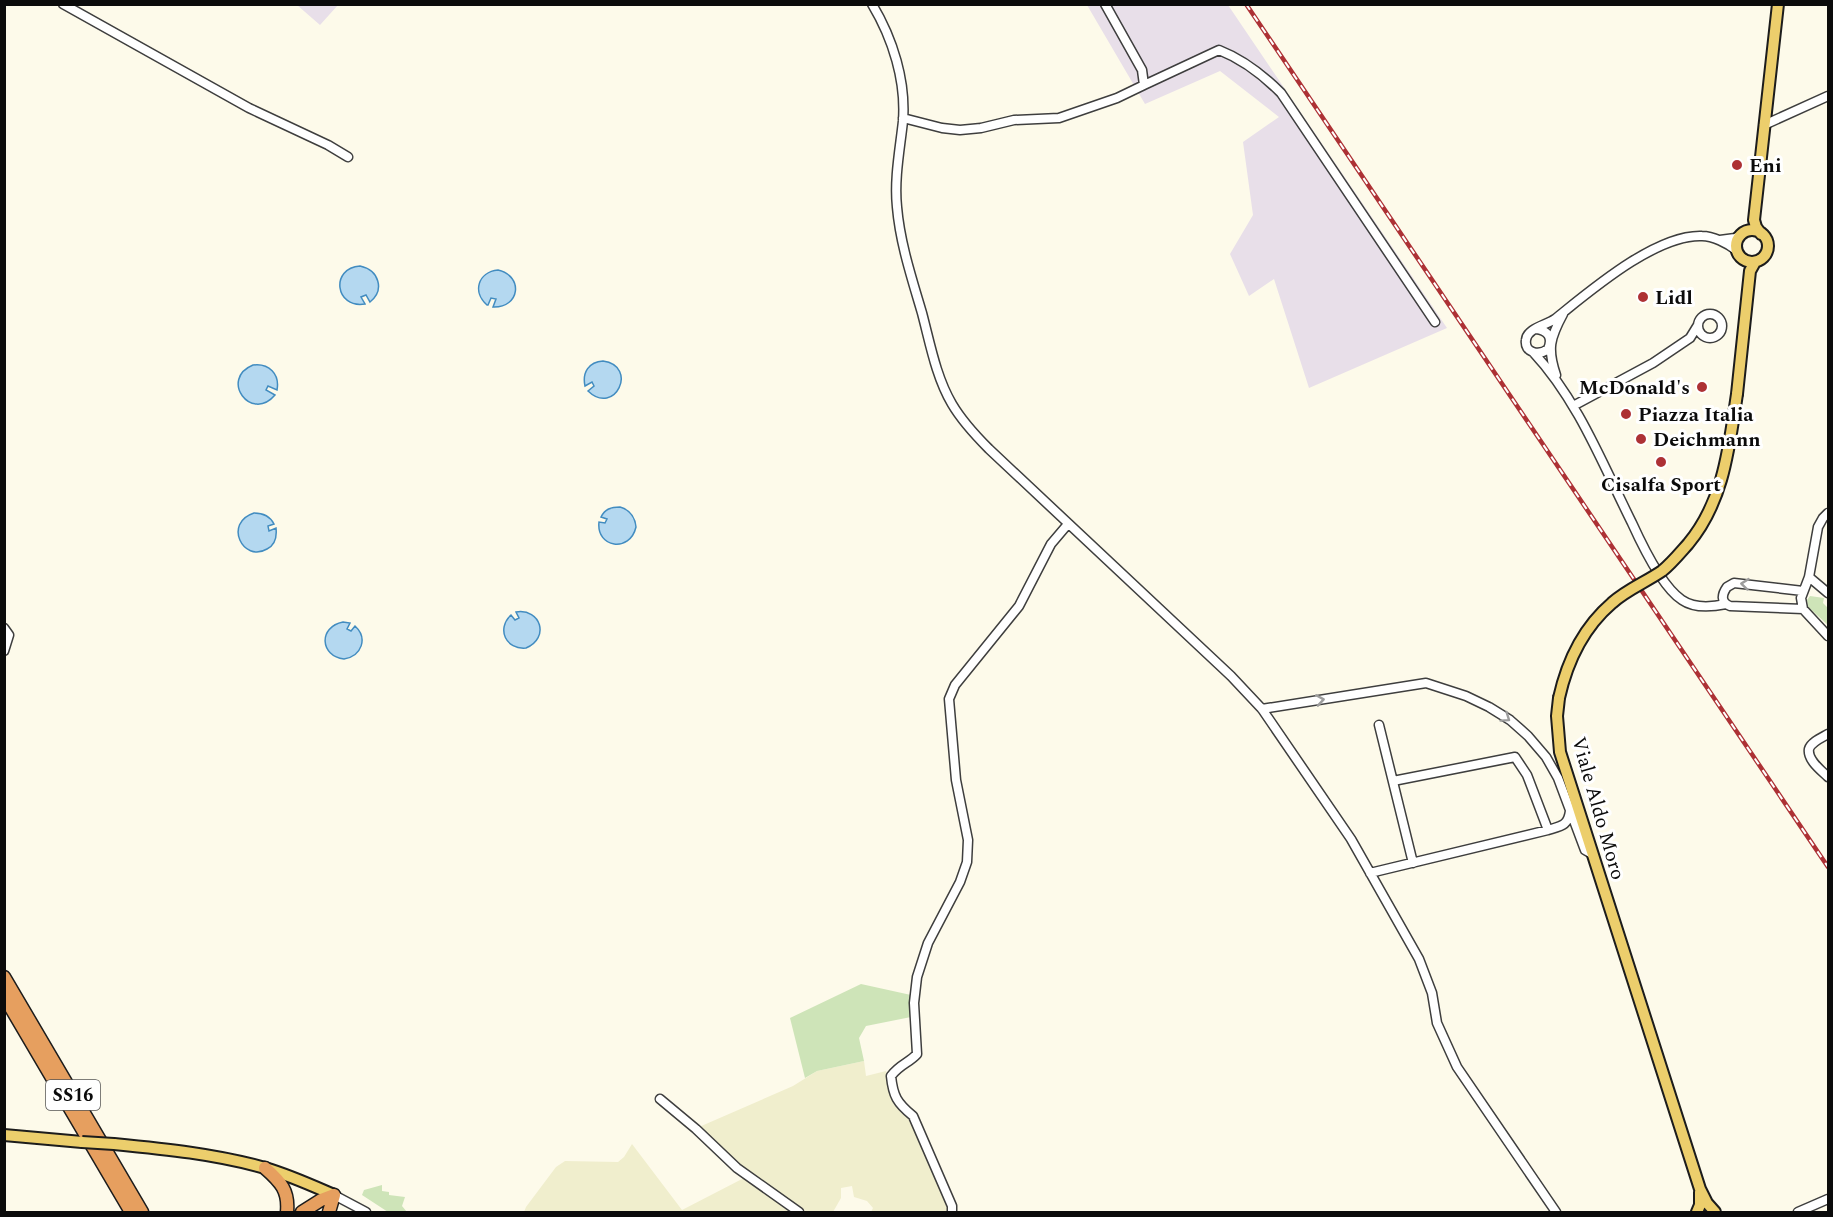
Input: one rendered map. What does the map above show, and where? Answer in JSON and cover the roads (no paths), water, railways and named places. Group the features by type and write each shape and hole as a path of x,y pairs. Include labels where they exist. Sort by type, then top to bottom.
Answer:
{"highway":[{"name":"SS16","path":"4,977 142,1212"},
{"name":"SS16","path":"4,996 131,1212"},
{"path":"265,1168 280,1181 287,1197 287,1212"},
{"path":"108,1174 123,1212"},
{"path":"302,1212 334,1195"},
{"path":"329,1212 334,1195"}],"main road":[{"name":"Viale Aldo Moro","path":"1715,1212 1700,1189 1592,854 1560,752 1557,716 1562,683 1574,652 1589,627 1612,602 1664,569 1688,544 1706,520 1718,492 1727,461 1737,394 1750,265 1764,257 1767,248 1767,243 1756,227 1755,220 1778,4"},
{"path":"1750,265 1741,258 1736,250 1736,244 1755,220"},
{"path":"1743,233 1756,231 1761,234"},
{"path":"4,1135 181,1150 265,1168 334,1195"},
{"name":"Viale Aldo Moro","path":"1697,1212 1700,1205 1700,1189"}],"street":[{"path":"63,4 249,108 328,145 348,157"},
{"path":"872,4 891,43 901,80 903,118 896,206 901,238 939,376 951,402 968,427 1231,676 1262,709 1322,796 1370,873 1419,959 1426,976 1437,1023 1457,1067 1556,1212"},
{"path":"1105,4 1142,70 1144,86"},
{"path":"903,118 960,130 981,128 1014,120 1059,118 1117,98 1219,50 1230,54 1269,81 1281,93 1435,322"},
{"path":"1764,125 1828,96"},
{"path":"1717,240 1736,238 1743,233"},
{"path":"1736,250 1704,236 1671,241 1650,250 1552,321 1529,332 1526,339 1527,347 1558,381 1573,406 1647,555 1669,588 1683,602 1707,607 1726,604 1803,609"},
{"path":"1533,352 1537,354 1545,352 1564,311"},
{"path":"1573,406 1653,363 1690,339 1713,338 1720,334 1721,321 1716,316 1708,314 1701,317 1690,339"},
{"path":"1698,325 1699,332 1704,337"},
{"path":"1536,329 1547,333 1550,341 1550,359 1558,381"},
{"path":"1828,513 1818,527 1809,577 1801,603 1803,609 1828,636"},
{"path":"952,1212 952,1206 913,1116 901,1106 893,1092 891,1076 898,1067 913,1059 917,1054 914,1003 917,977 928,943 960,882 967,862 968,840 956,780 949,699 955,685 1019,606 1051,544 1068,524"},
{"path":"1809,577 1828,593"},
{"path":"1726,604 1723,600 1724,591 1734,583 1803,591"},
{"path":"4,628 9,635 4,651"},
{"path":"1262,709 1426,683 1466,696 1503,716 1528,736 1546,757 1558,778 1585,850 1592,854"},
{"path":"1379,725 1413,863"},
{"path":"1828,734 1809,749 1817,767 1828,777"},
{"path":"1393,781 1515,757 1527,775 1548,830"},
{"path":"1370,873 1548,830 1564,825 1569,820 1570,811"},
{"path":"1548,830 1566,830 1574,832 1581,838"},
{"path":"660,1100 696,1129 736,1168 800,1212"},
{"path":"334,1195 366,1212"},
{"path":"1798,1212 1828,1199"}],"water":[{"path":"360,266 372,272 378,281 378,286 375,297 370,302 366,295 361,297 365,304 355,304 342,295 340,280 350,268"},
{"path":"498,270 512,278 515,291 509,302 493,307 496,299 491,298 487,305 482,300 479,283 486,274"},
{"path":"603,361 614,365 620,371 621,380 619,388 607,398 598,397 588,391 594,386 592,382 585,386 584,381 590,366"},
{"path":"253,365 268,368 277,379 277,390 268,386 266,390 275,395 266,402 257,404 249,402 242,396 239,388 239,380 243,371"},
{"path":"620,507 631,514 636,527 633,535 627,541 614,544 603,537 599,531 599,522 605,523 607,519 601,517 606,510"},
{"path":"254,513 263,514 270,519 274,524 268,526 269,531 276,528 274,543 258,552 250,551 244,546 238,532 245,518"},
{"path":"516,612 531,615 539,625 538,638 526,648 513,646 505,638 504,626 511,615 515,620 519,618"},
{"path":"343,622 350,623 347,629 351,631 355,626 362,641 355,654 344,659 330,653 325,641 329,629"}],"railway":[{"path":"1246,4 1828,867"}],"place":[{"name":"Eni","path":"1737,165"},
{"name":"Lidl","path":"1643,297"},
{"name":"McDonald's","path":"1702,387"},
{"name":"Piazza Italia","path":"1626,414"},
{"name":"Deichmann","path":"1641,439"},
{"name":"Cisalfa Sport","path":"1661,462"}]}
